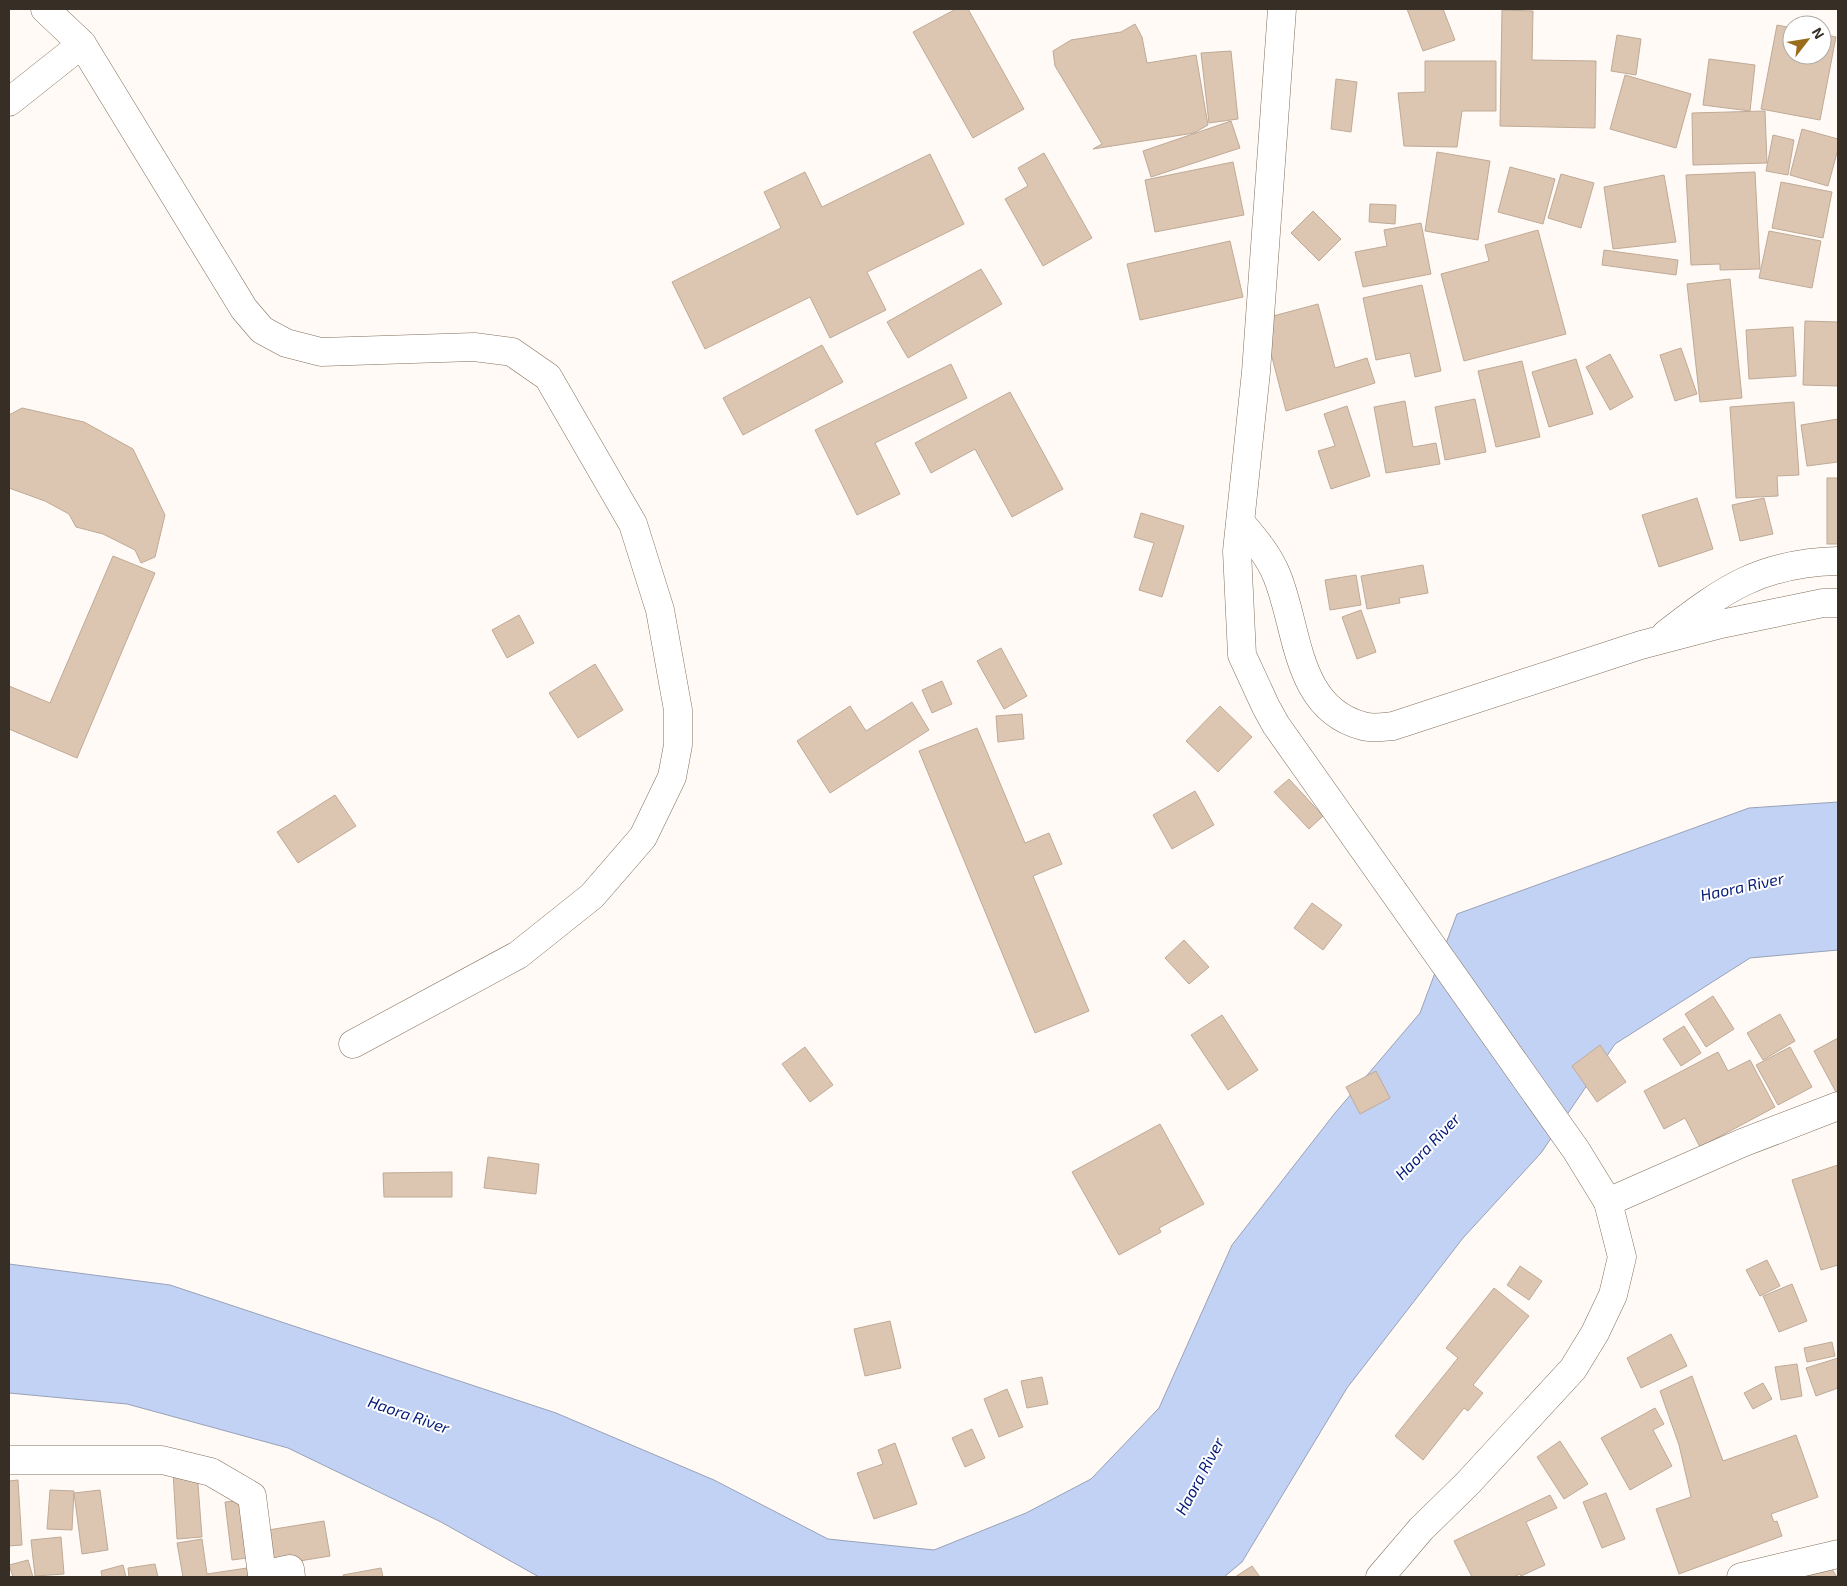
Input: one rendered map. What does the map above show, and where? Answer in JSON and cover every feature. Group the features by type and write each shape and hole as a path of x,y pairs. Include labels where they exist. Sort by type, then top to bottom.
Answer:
{"street":[{"path":"45,9 82,44 244,309 262,330 286,343 321,352 474,347 512,352 548,377 633,524 660,610 678,710 678,745 672,777 642,837 592,896 518,955 353,1044"},
{"path":"1282,9 1256,372 1237,551 1242,654 1276,725 1576,1150 1608,1202 1622,1257 1613,1295 1595,1333 1573,1369 1468,1483 1421,1529 1382,1577"},
{"path":"9,102 82,44"},
{"path":"1241,524 1259,544 1277,576 1304,669 1315,694 1337,715 1364,727 1393,726 1657,641 1767,614 1823,603 1838,603"},
{"path":"1657,641 1704,604 1738,583 1777,568 1838,561"},
{"path":"1608,1202 1742,1143 1838,1106"},
{"path":"9,1460 162,1460 211,1472 252,1496 262,1575 290,1569 291,1577"},
{"path":"1741,1577 1838,1554"}],"water":[{"name":"Haora River","path":"1838,802 1838,950 1750,958 1615,1044 1541,1153 1463,1238 1347,1388 1242,1562 1224,1577 539,1577 441,1522 288,1448 127,1404 9,1393 9,1264 170,1285 556,1413 714,1480 828,1539 934,1550 1026,1513 1091,1479 1159,1408 1232,1245 1335,1113 1420,1013 1457,914 1749,808"}],"building":[{"path":"956,9 968,9 1024,109 973,138 913,32"},
{"path":"1407,9 1443,9 1455,40 1423,51"},
{"path":"1502,10 1533,11 1532,60 1596,61 1595,128 1500,126"},
{"path":"1135,24 1142,37 1147,63 1196,55 1208,125 1194,133 1093,149 1102,144 1055,66 1053,51 1071,40 1121,32"},
{"path":"1777,25 1782,26 1782,65 1831,65 1820,120 1761,109"},
{"path":"1617,35 1641,39 1636,75 1611,71"},
{"path":"1832,36 1836,37 1832,58"},
{"path":"1231,51 1238,119 1209,123 1201,53"},
{"path":"1709,59 1755,65 1750,111 1703,105"},
{"path":"1425,61 1496,61 1496,111 1462,111 1457,147 1404,146 1398,93 1425,92"},
{"path":"1625,75 1691,94 1676,148 1610,129"},
{"path":"1336,79 1357,82 1351,132 1331,129"},
{"path":"1765,111 1767,163 1693,165 1692,113"},
{"path":"1231,121 1240,148 1151,177 1143,151"},
{"path":"1802,129 1838,139 1838,149 1828,186 1790,175"},
{"path":"1773,135 1794,140 1788,175 1766,171"},
{"path":"1437,152 1490,161 1478,240 1425,231"},
{"path":"1044,153 1092,238 1043,266 1005,199 1028,186 1018,168"},
{"path":"930,154 964,224 867,272 886,310 830,338 810,297 705,349 672,282 781,228 764,192 805,172 822,207"},
{"path":"1233,162 1244,215 1155,232 1145,180"},
{"path":"1510,167 1555,179 1543,224 1498,212"},
{"path":"1755,172 1760,269 1720,270 1720,264 1691,265 1686,175"},
{"path":"1561,174 1594,183 1581,228 1548,218"},
{"path":"1664,175 1676,242 1613,249 1604,187"},
{"path":"1781,182 1832,192 1823,238 1772,228"},
{"path":"1370,204 1396,205 1395,224 1369,222"},
{"path":"1313,211 1341,239 1319,261 1291,233"},
{"path":"1421,223 1431,274 1363,287 1355,252 1387,246 1384,230"},
{"path":"1538,230 1566,334 1464,361 1441,274 1489,261 1485,245"},
{"path":"1769,231 1821,241 1812,288 1759,278"},
{"path":"1230,241 1243,297 1140,320 1127,264"},
{"path":"1604,250 1678,260 1676,275 1602,265"},
{"path":"981,269 1002,304 908,358 887,322"},
{"path":"1730,279 1742,398 1700,402 1687,284"},
{"path":"1422,285 1441,371 1415,377 1410,353 1376,360 1363,298"},
{"path":"1318,304 1335,368 1367,358 1375,383 1286,411 1262,319"},
{"path":"1805,321 1838,322 1838,386 1803,385"},
{"path":"1793,327 1796,376 1749,379 1746,330"},
{"path":"822,345 843,382 743,435 723,398"},
{"path":"1681,348 1697,394 1675,401 1660,355"},
{"path":"1610,354 1633,397 1610,410 1586,367"},
{"path":"1576,359 1593,414 1549,427 1532,372"},
{"path":"1522,361 1540,437 1496,447 1478,371"},
{"path":"951,364 967,398 875,443 900,494 857,515 815,430"},
{"path":"1010,392 1063,489 1012,517 975,449 931,473 915,443"},
{"path":"1475,399 1486,452 1445,460 1435,407"},
{"path":"1405,401 1413,447 1436,443 1440,464 1386,473 1374,407"},
{"path":"1794,402 1799,475 1777,476 1778,496 1736,498 1730,407"},
{"path":"1347,406 1370,476 1331,489 1318,451 1335,446 1324,414"},
{"path":"22,408 84,422 133,449 165,515 155,557 141,563 135,550 103,534 76,527 69,514 45,501 9,488 9,415"},
{"path":"1838,419 1838,462 1807,466 1801,425"},
{"path":"1827,478 1838,478 1838,544 1827,544"},
{"path":"1697,498 1713,549 1659,567 1642,515"},
{"path":"1764,498 1773,534 1740,541 1732,505"},
{"path":"1141,513 1184,526 1162,597 1139,590 1154,543 1134,537"},
{"path":"113,556 155,573 77,758 9,729 9,686 50,703"},
{"path":"1423,565 1428,593 1399,598 1400,603 1367,609 1361,576"},
{"path":"1356,575 1361,605 1330,610 1325,580"},
{"path":"1361,610 1376,652 1357,659 1342,617"},
{"path":"519,615 534,643 507,658 492,630"},
{"path":"1001,648 1027,696 1004,709 977,661"},
{"path":"595,664 623,710 578,738 549,693"},
{"path":"942,681 952,704 932,713 922,690"},
{"path":"912,702 929,730 830,793 797,741 850,706 866,731"},
{"path":"1220,706 1252,737 1218,772 1186,741"},
{"path":"1022,714 1024,739 998,742 996,716"},
{"path":"977,728 1025,843 1049,833 1062,864 1033,876 1089,1011 1035,1033 919,751"},
{"path":"1289,779 1323,816 1309,829 1274,792"},
{"path":"1195,791 1214,825 1172,849 1153,815"},
{"path":"335,795 356,826 298,863 277,832"},
{"path":"1312,903 1342,925 1323,950 1294,928"},
{"path":"1184,940 1209,967 1189,984 1165,958"},
{"path":"1713,996 1734,1029 1706,1047 1685,1014"},
{"path":"1780,1014 1795,1041 1763,1060 1747,1033"},
{"path":"1222,1015 1258,1070 1228,1090 1191,1035"},
{"path":"1684,1026 1701,1053 1681,1066 1663,1039"},
{"path":"1838,1038 1838,1096 1814,1051"},
{"path":"1600,1045 1626,1082 1597,1102 1572,1066"},
{"path":"805,1047 833,1085 810,1102 782,1064"},
{"path":"1790,1047 1812,1087 1778,1105 1756,1065"},
{"path":"1718,1052 1728,1071 1750,1060 1775,1107 1700,1147 1685,1118 1664,1129 1644,1091"},
{"path":"1376,1071 1390,1098 1360,1114 1346,1087"},
{"path":"1160,1124 1204,1204 1159,1228 1161,1232 1119,1255 1072,1172"},
{"path":"488,1157 539,1164 536,1194 484,1188"},
{"path":"1838,1165 1838,1265 1821,1270 1792,1180"},
{"path":"452,1172 452,1197 384,1197 383,1173"},
{"path":"1767,1260 1780,1286 1760,1296 1746,1270"},
{"path":"1520,1266 1542,1281 1529,1300 1507,1285"},
{"path":"1792,1284 1807,1321 1779,1332 1763,1296"},
{"path":"1494,1288 1529,1316 1473,1385 1483,1393 1468,1411 1464,1408 1423,1460 1395,1436 1458,1358 1446,1348"},
{"path":"890,1321 901,1368 865,1376 854,1329"},
{"path":"1671,1334 1687,1366 1641,1388 1627,1358"},
{"path":"1832,1342 1835,1356 1807,1362 1804,1348"},
{"path":"1838,1358 1838,1388 1816,1396 1806,1368"},
{"path":"1797,1364 1802,1396 1781,1400 1775,1367"},
{"path":"1692,1376 1723,1461 1796,1435 1818,1497 1771,1514 1774,1522 1777,1521 1782,1536 1679,1574 1656,1509 1691,1497 1679,1445 1660,1391"},
{"path":"1042,1377 1048,1404 1027,1408 1021,1381"},
{"path":"1763,1383 1772,1399 1753,1409 1744,1393"},
{"path":"1007,1389 1023,1427 999,1437 984,1399"},
{"path":"1655,1408 1664,1424 1653,1430 1672,1466 1630,1490 1601,1438"},
{"path":"972,1429 985,1458 965,1467 952,1438"},
{"path":"1560,1441 1588,1484 1564,1499 1537,1457"},
{"path":"895,1443 917,1504 874,1519 857,1473 883,1464 878,1450"},
{"path":"197,1471 202,1537 177,1539 173,1472"},
{"path":"18,1480 22,1545 9,1546 9,1481"},
{"path":"50,1490 74,1491 72,1530 47,1529"},
{"path":"100,1490 108,1550 82,1554 74,1493"},
{"path":"1606,1493 1625,1539 1602,1548 1583,1502"},
{"path":"1550,1495 1557,1508 1526,1522 1545,1565 1521,1576 1520,1574 1513,1577 1472,1577 1454,1541"},
{"path":"248,1500 255,1557 232,1560 225,1502"},
{"path":"324,1521 330,1556 269,1566 262,1531"},
{"path":"61,1537 64,1574 35,1576 31,1540"},
{"path":"202,1539 207,1574 247,1568 248,1577 183,1577 177,1543"},
{"path":"28,1560 33,1577 13,1577 9,1565"},
{"path":"1826,1560 1837,1577 1799,1577"},
{"path":"155,1564 158,1577 129,1577 128,1568"},
{"path":"123,1565 126,1577 102,1577 101,1571"},
{"path":"1252,1566 1260,1577 1235,1577"},
{"path":"381,1568 383,1577 344,1577 343,1575"}]}
